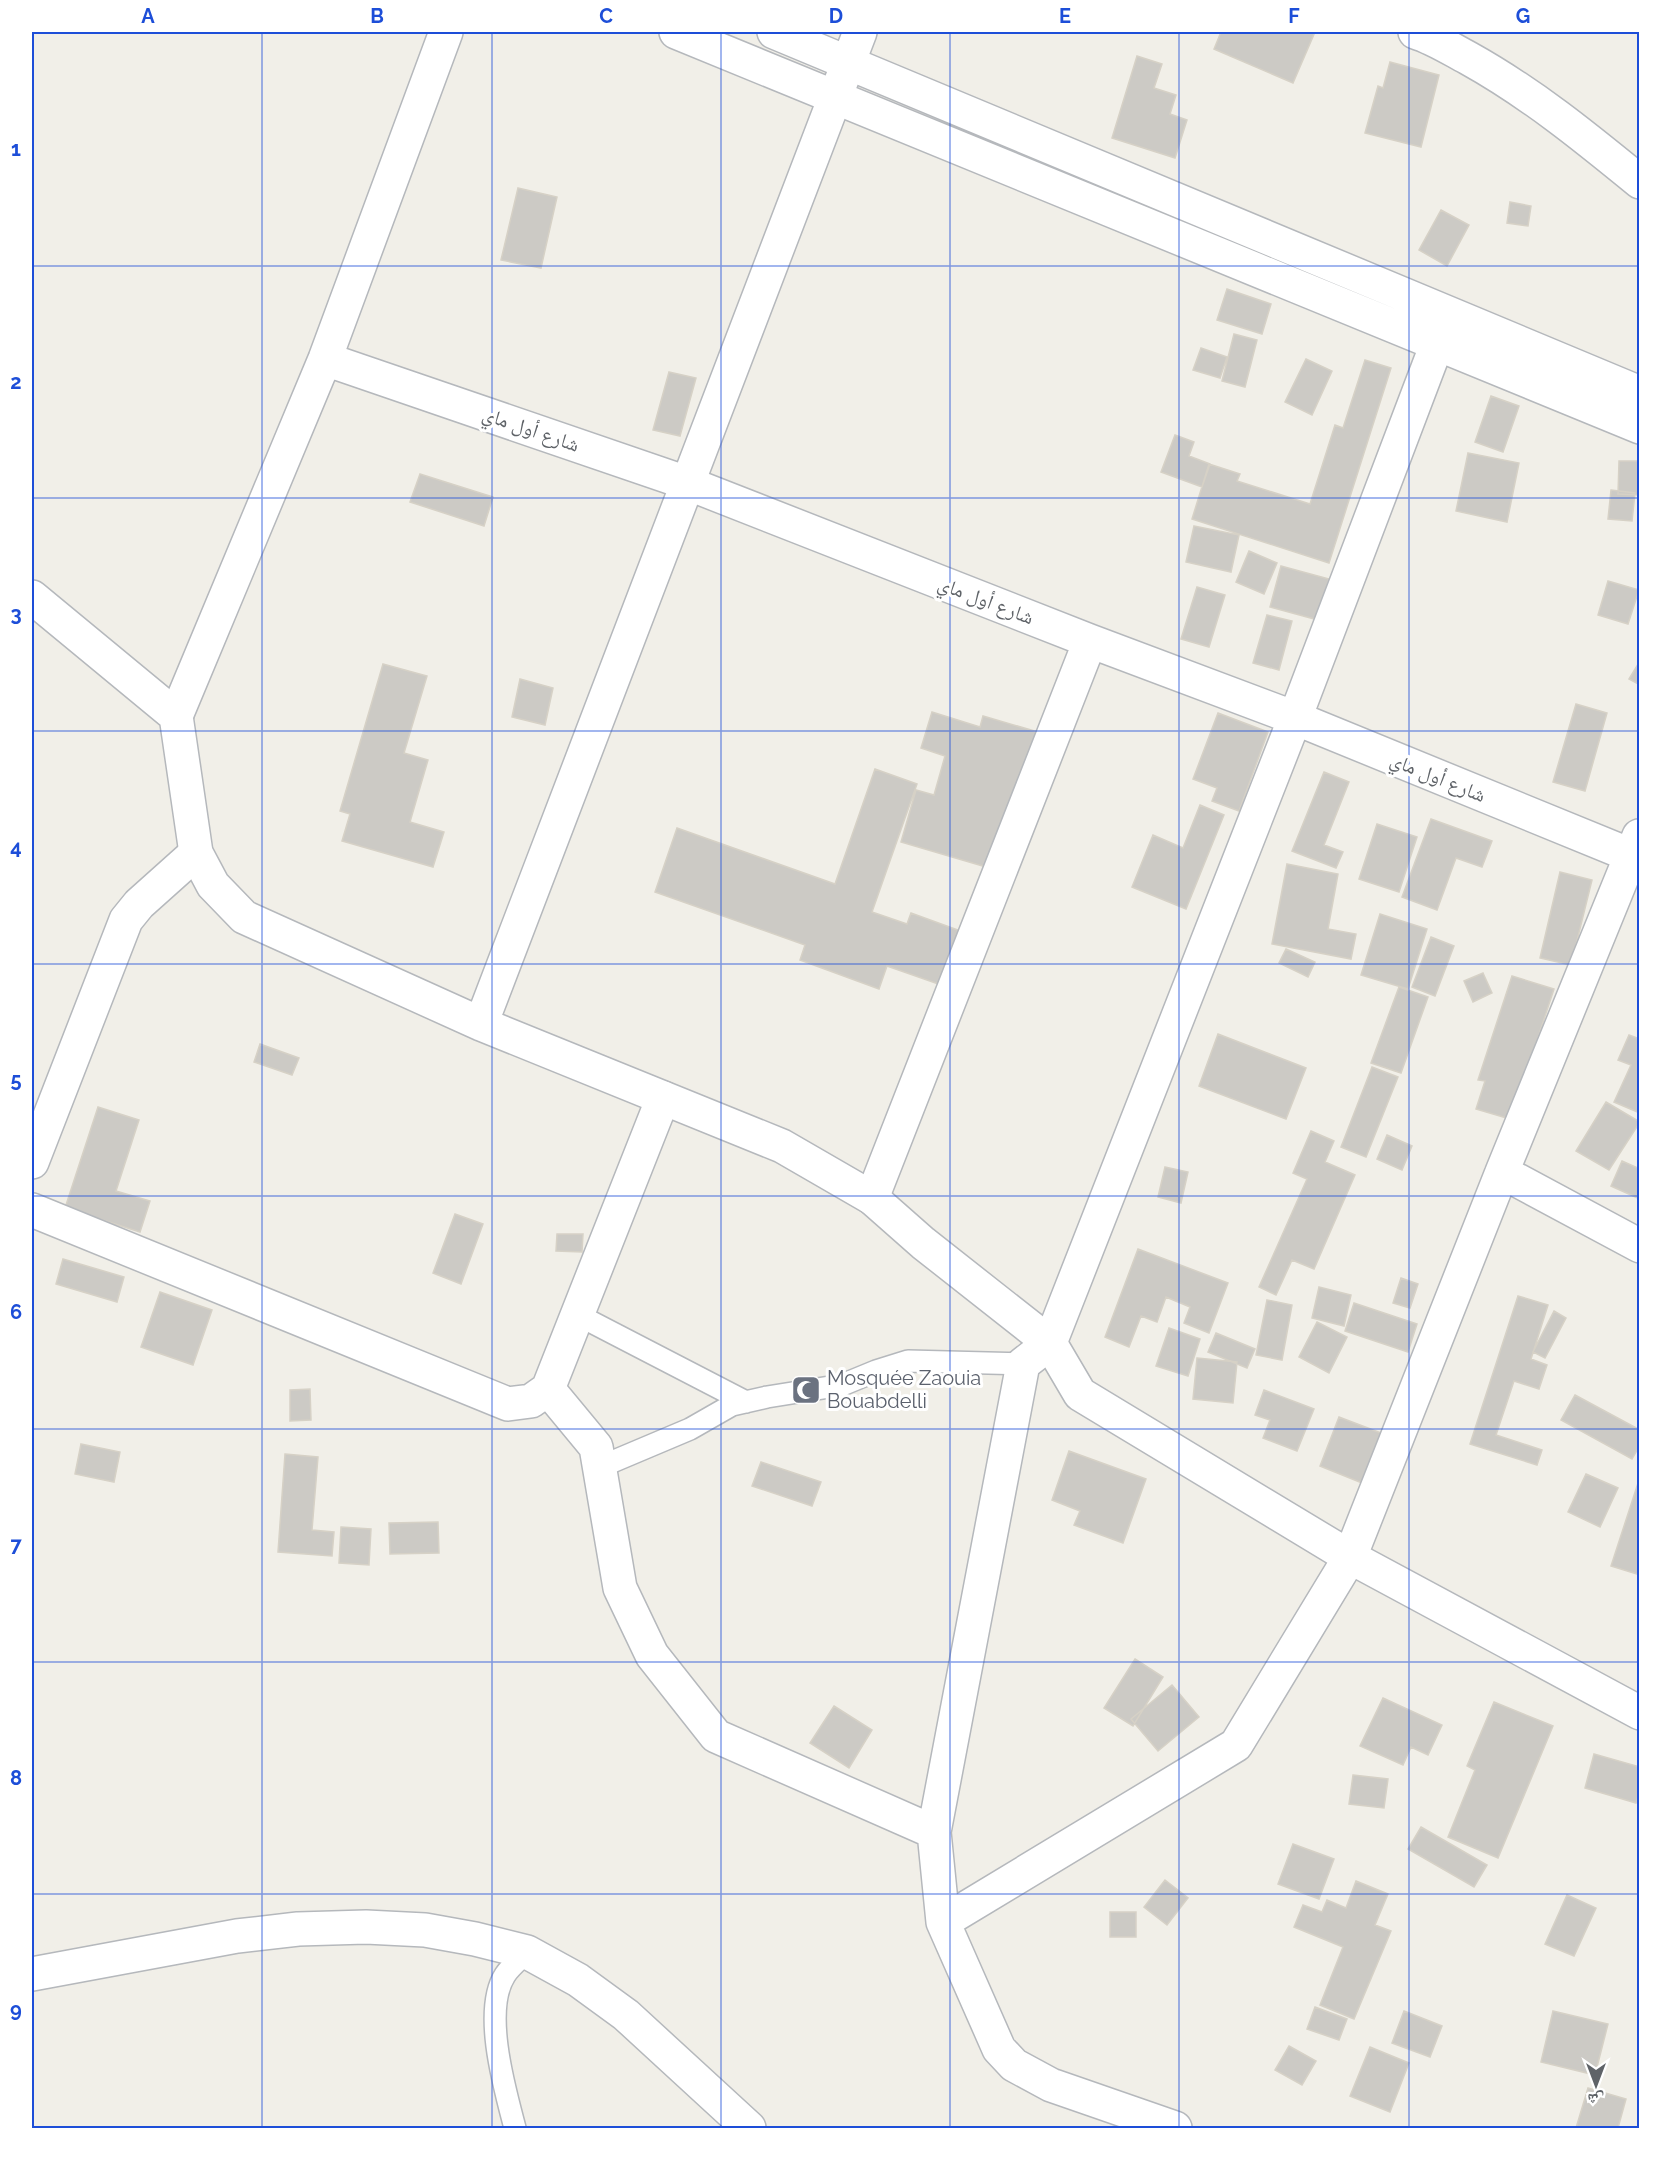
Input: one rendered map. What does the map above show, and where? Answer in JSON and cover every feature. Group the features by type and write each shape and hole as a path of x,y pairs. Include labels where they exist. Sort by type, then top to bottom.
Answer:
{"street":[{"path":"446,32 325,358 176,716 196,853 213,885 244,917 481,1024 782,1146 872,1198 923,1244 1050,1343 1080,1394 1350,1557 1640,1713"},
{"path":"676,32 1640,427"},
{"path":"774,32 1640,393"},
{"path":"481,1024 860,32"},
{"path":"1415,32 1429,36 1504,79 1562,119 1640,182"},
{"path":"1175,2128 1051,2085 1014,2065 999,2049 943,1922 934,1832 1023,1364 1050,1343 1295,718 1437,344"},
{"name":"شارع أول ماي","path":"325,358 687,483 1090,641 1636,849"},
{"path":"34,600 176,716"},
{"path":"872,1198 1090,641"},
{"path":"943,1922 1236,1745 1350,1557 1502,1172 1636,849"},
{"path":"32,1162 126,920 139,904 196,853"},
{"path":"32,1210 508,1404 531,1401 548,1389 663,1098"},
{"path":"1502,1172 1640,1246"},
{"path":"548,1389 596,1447 620,1588 652,1655 716,1736 934,1832"},
{"path":"33,1975 148,1951 237,1936 298,1929 366,1927 425,1930 475,1939 527,1952 578,1980 627,2015 749,2128"}],"lane":[{"path":"578,1315 746,1402"},
{"path":"600,1467 690,1429 732,1406 842,1385 908,1361 1023,1364"},
{"path":"515,2128 496,2053 496,1998 505,1975 527,1952"}],"building":[{"path":"1221,32 1315,32 1293,83 1214,49"},
{"path":"1137,56 1162,64 1154,88 1176,95 1170,114 1187,120 1175,158 1112,138"},
{"path":"1390,62 1439,75 1421,147 1365,133 1378,86 1383,88"},
{"path":"518,188 557,197 541,268 501,260"},
{"path":"1510,202 1531,206 1528,226 1507,223"},
{"path":"1441,210 1469,225 1447,266 1419,250"},
{"path":"1227,289 1271,304 1262,334 1217,320"},
{"path":"1234,334 1257,340 1245,387 1222,381"},
{"path":"1201,348 1227,357 1220,378 1193,370"},
{"path":"1306,359 1332,371 1312,415 1285,402"},
{"path":"1365,360 1391,368 1329,563 1192,519 1209,464 1240,474 1237,481 1310,504 1335,425 1343,428"},
{"path":"669,372 696,378 680,436 653,430"},
{"path":"1491,396 1519,406 1503,452 1475,442"},
{"path":"1175,435 1194,442 1189,456 1210,464 1202,487 1161,472"},
{"path":"1468,453 1519,463 1507,522 1456,511"},
{"path":"1619,461 1640,461 1640,495 1618,494"},
{"path":"420,474 493,497 484,526 410,502"},
{"path":"1611,490 1635,493 1632,521 1608,519"},
{"path":"1194,526 1239,535 1231,572 1186,562"},
{"path":"1249,551 1277,563 1264,594 1236,582"},
{"path":"1281,566 1329,579 1318,620 1270,607"},
{"path":"1608,581 1639,590 1628,624 1598,615"},
{"path":"1197,587 1225,595 1209,647 1181,639"},
{"path":"1267,615 1292,621 1279,670 1253,663"},
{"path":"1640,661 1640,685 1629,679"},
{"path":"383,664 427,676 404,753 428,760 410,822 444,832 433,867 342,841 350,814 340,811"},
{"path":"520,679 553,688 545,725 512,717"},
{"path":"1576,704 1607,713 1585,791 1553,782"},
{"path":"932,712 980,727 983,716 1038,732 993,869 901,842 916,790 934,795 945,756 921,748"},
{"path":"1218,713 1268,732 1239,811 1212,801 1217,788 1193,779"},
{"path":"875,769 917,784 872,912 907,924 911,913 966,933 947,987 887,966 879,989 800,960 805,945 655,892 677,828 835,884"},
{"path":"1324,772 1349,782 1324,845 1343,852 1336,868 1292,851"},
{"path":"1200,805 1224,815 1186,909 1132,887 1153,835 1183,848"},
{"path":"1431,819 1492,841 1482,867 1456,858 1437,910 1402,897"},
{"path":"1377,824 1417,837 1399,892 1359,879"},
{"path":"1287,864 1338,874 1328,929 1356,934 1351,959 1272,944"},
{"path":"1560,872 1592,880 1571,965 1540,958"},
{"path":"1380,914 1427,929 1408,989 1361,975"},
{"path":"1431,937 1454,946 1435,996 1412,987"},
{"path":"1286,949 1315,962 1308,977 1279,963"},
{"path":"1483,973 1492,993 1473,1002 1464,981"},
{"path":"1512,976 1554,989 1521,1089 1520,1122 1476,1109 1485,1081 1478,1080"},
{"path":"1399,987 1428,997 1401,1073 1371,1063"},
{"path":"1218,1034 1306,1068 1286,1119 1199,1086"},
{"path":"1629,1035 1640,1039 1640,1113 1614,1102 1631,1065 1618,1060"},
{"path":"260,1044 299,1058 292,1075 254,1062"},
{"path":"1372,1067 1398,1077 1366,1157 1341,1147"},
{"path":"1606,1102 1640,1122 1609,1170 1576,1151"},
{"path":"98,1107 139,1120 116,1191 150,1201 140,1232 65,1208"},
{"path":"1311,1131 1334,1141 1325,1162 1355,1175 1314,1269 1292,1260 1276,1295 1259,1287 1307,1179 1293,1173"},
{"path":"1387,1135 1412,1146 1402,1170 1377,1159"},
{"path":"1622,1161 1640,1169 1640,1199 1611,1186"},
{"path":"1165,1167 1188,1172 1181,1203 1158,1197"},
{"path":"455,1214 483,1224 461,1284 433,1273"},
{"path":"557,1234 583,1234 582,1252 556,1251"},
{"path":"1138,1249 1228,1283 1209,1333 1184,1323 1190,1307 1166,1297 1157,1322 1141,1316 1129,1347 1105,1337"},
{"path":"63,1259 124,1277 117,1302 56,1284"},
{"path":"1401,1278 1418,1284 1410,1308 1393,1303"},
{"path":"1319,1287 1351,1295 1344,1326 1312,1318"},
{"path":"160,1292 212,1310 193,1365 141,1347"},
{"path":"1518,1296 1548,1305 1531,1359 1547,1365 1539,1389 1514,1381 1496,1435 1542,1450 1537,1465 1470,1444"},
{"path":"1267,1300 1292,1305 1282,1360 1256,1355"},
{"path":"1354,1303 1417,1324 1408,1352 1345,1331"},
{"path":"1554,1311 1566,1318 1545,1358 1533,1352"},
{"path":"1317,1322 1347,1337 1329,1373 1299,1357"},
{"path":"1169,1328 1200,1339 1188,1376 1156,1366"},
{"path":"1216,1333 1255,1349 1247,1368 1208,1352"},
{"path":"1197,1358 1237,1362 1233,1403 1193,1399"},
{"path":"310,1389 311,1420 290,1421 290,1390"},
{"path":"1264,1390 1314,1409 1297,1451 1263,1438 1270,1420 1255,1415"},
{"path":"1575,1395 1640,1430 1640,1445 1632,1459 1561,1420"},
{"path":"1339,1417 1381,1433 1362,1483 1320,1466"},
{"path":"81,1444 120,1452 114,1482 75,1474"},
{"path":"1069,1451 1146,1479 1123,1543 1074,1525 1080,1511 1052,1500"},
{"path":"285,1454 318,1457 312,1530 334,1532 332,1556 278,1552"},
{"path":"761,1462 821,1482 812,1506 752,1486"},
{"path":"1586,1474 1618,1488 1600,1527 1568,1512"},
{"path":"1640,1477 1640,1575 1611,1566"},
{"path":"438,1522 439,1553 390,1554 389,1523"},
{"path":"341,1527 371,1529 369,1565 339,1563"},
{"path":"1135,1659 1163,1677 1133,1726 1104,1708"},
{"path":"1172,1685 1199,1717 1158,1751 1131,1719"},
{"path":"1383,1698 1442,1725 1428,1755 1411,1747 1403,1765 1360,1746"},
{"path":"1494,1702 1553,1726 1498,1858 1448,1837 1475,1770 1467,1766"},
{"path":"834,1706 872,1730 849,1768 810,1743"},
{"path":"1594,1754 1640,1767 1640,1790 1636,1803 1585,1788"},
{"path":"1353,1775 1388,1779 1384,1808 1349,1804"},
{"path":"1421,1827 1487,1865 1474,1887 1408,1849"},
{"path":"1293,1844 1334,1859 1319,1899 1278,1884"},
{"path":"1165,1880 1188,1898 1167,1925 1144,1907"},
{"path":"1356,1881 1388,1894 1375,1925 1391,1931 1354,2019 1320,2005 1343,1947 1294,1927 1303,1905 1322,1912 1327,1900 1346,1908"},
{"path":"1567,1895 1596,1908 1574,1956 1545,1944"},
{"path":"1110,1912 1136,1912 1136,1937 1110,1937"},
{"path":"1315,2007 1347,2019 1339,2040 1307,2029"},
{"path":"1404,2011 1442,2026 1430,2057 1392,2043"},
{"path":"1553,2011 1608,2024 1595,2075 1541,2062"},
{"path":"1289,2046 1316,2061 1302,2085 1275,2070"},
{"path":"1370,2047 1409,2063 1390,2112 1350,2096"},
{"path":"1588,2088 1626,2099 1618,2128 1576,2128"}],"place":[{"name":"Mosquée Zaouia Bouabdelli","path":"806,1390"}]}
